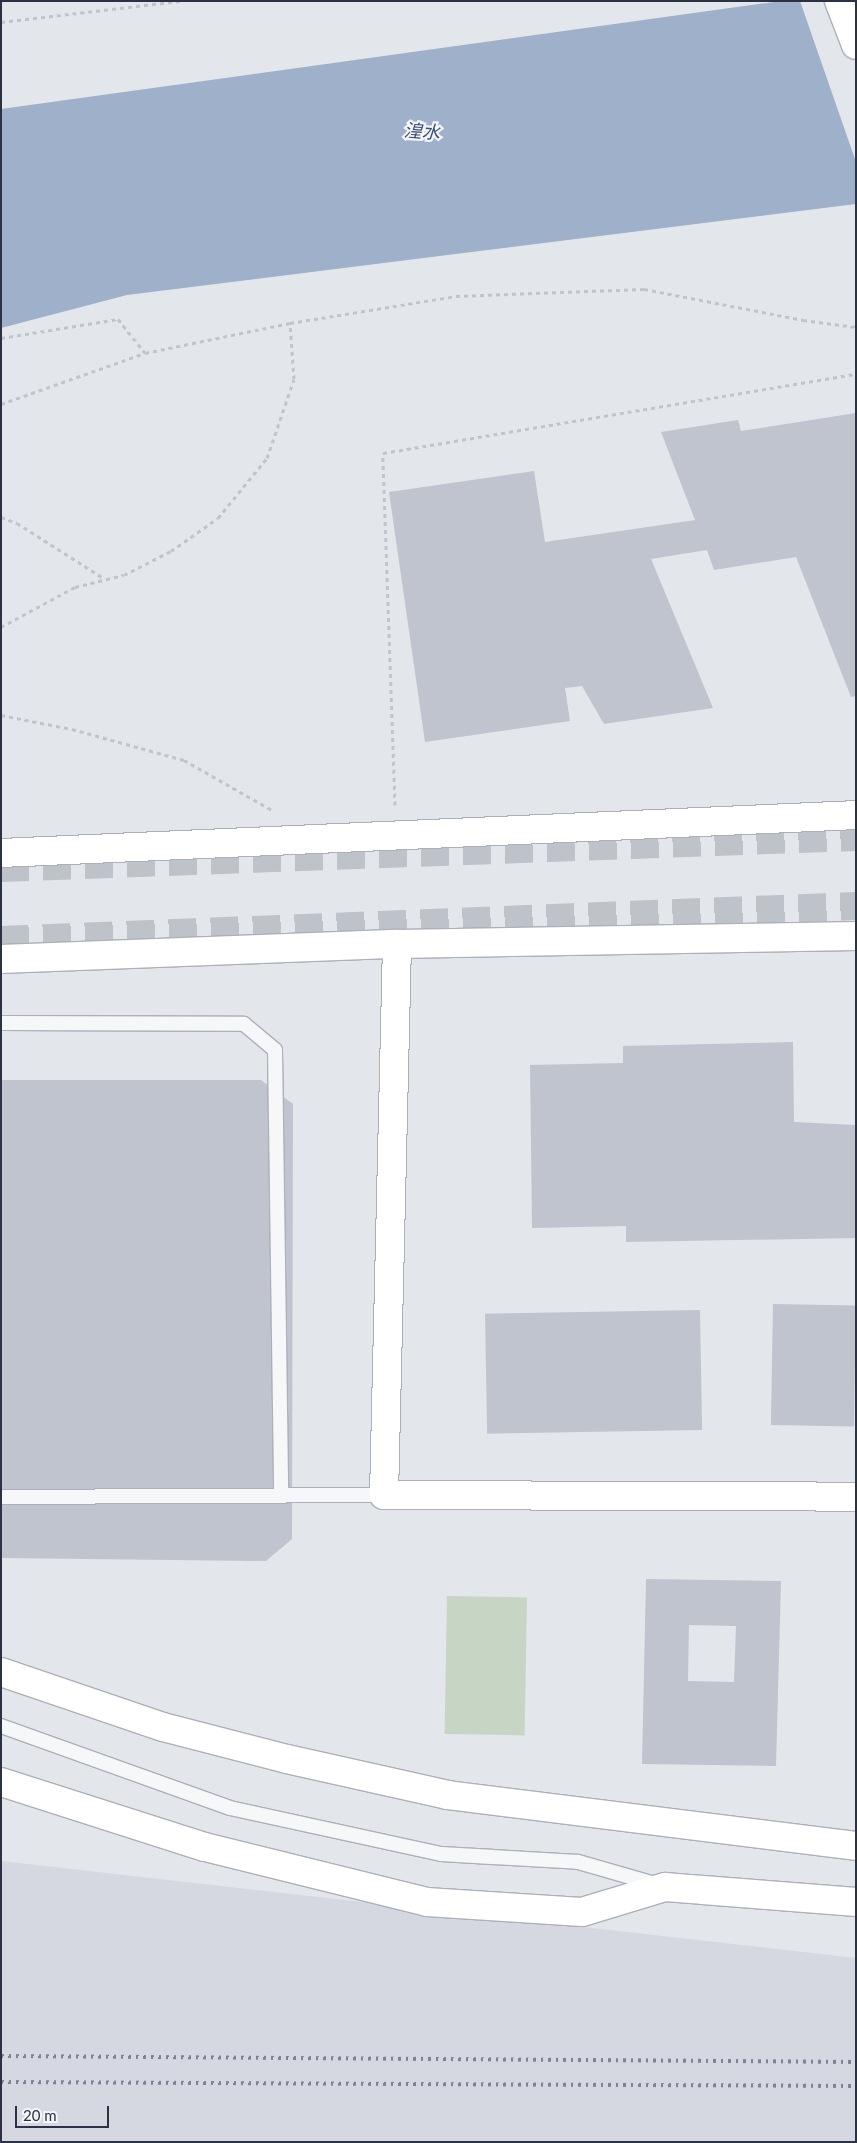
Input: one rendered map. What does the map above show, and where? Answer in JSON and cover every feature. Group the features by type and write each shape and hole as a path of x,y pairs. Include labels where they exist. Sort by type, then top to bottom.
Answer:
{"street":[{"path":"839,1 856,45"},
{"path":"1,853 856,815"},
{"path":"1,959 397,944 856,936"},
{"path":"397,944 384,1495 856,1496"},
{"path":"1,1672 163,1727 287,1760 448,1795 856,1846"},
{"path":"1,1782 205,1847 427,1902 582,1912 665,1887 856,1902"}],"lane":[{"path":"1,1023 244,1024 274,1050 281,1494"},
{"path":"1,1497 281,1494 384,1495"},
{"path":"1,1726 230,1808 441,1854 578,1862 665,1887"}],"path":[{"path":"1,22 180,1"},
{"path":"1,404 145,353 290,323 456,296 644,289 803,320 856,327"},
{"path":"1,338 118,319 145,353"},
{"path":"1,627 75,587 124,575 171,551 218,518 267,458 294,379 290,323"},
{"path":"396,835 383,453 856,374"},
{"path":"1,517 17,523 105,580"},
{"path":"1,715 72,729 184,760 280,815"}],"shaded area":[{"path":"1,1861 856,1958 856,2142 1,2142"}],"green space":[{"path":"447,1596 527,1597 525,1735 445,1734"}],"water":[{"name":"湟水","path":"781,1 856,1 856,204 127,295 1,328 1,109"}],"pier":[{"path":"800,1 856,1 856,162"}],"building":[{"path":"856,413 856,696 851,697 796,557 714,570 707,550 651,559 713,708 604,724 582,686 565,688 570,721 425,742 389,492 534,471 545,542 695,520 661,432 738,420 741,431"},
{"path":"793,1042 794,1122 856,1125 856,1238 626,1242 626,1226 532,1228 530,1065 623,1063 623,1046"},
{"path":"1,1080 261,1080 293,1104 292,1539 266,1561 1,1558"},
{"path":"773,1304 856,1305 854,1426 771,1425"},
{"path":"700,1310 702,1430 487,1434 485,1314"},
{"path":"646,1579 781,1581 776,1766 642,1764","holes":["689,1625 736,1626 734,1682 688,1681"]}],"tunnel":[{"path":"1,868 856,837"},
{"path":"1,940 856,906"}],"railway":[{"path":"1,2056 856,2062"},
{"path":"1,2082 856,2086"}]}
